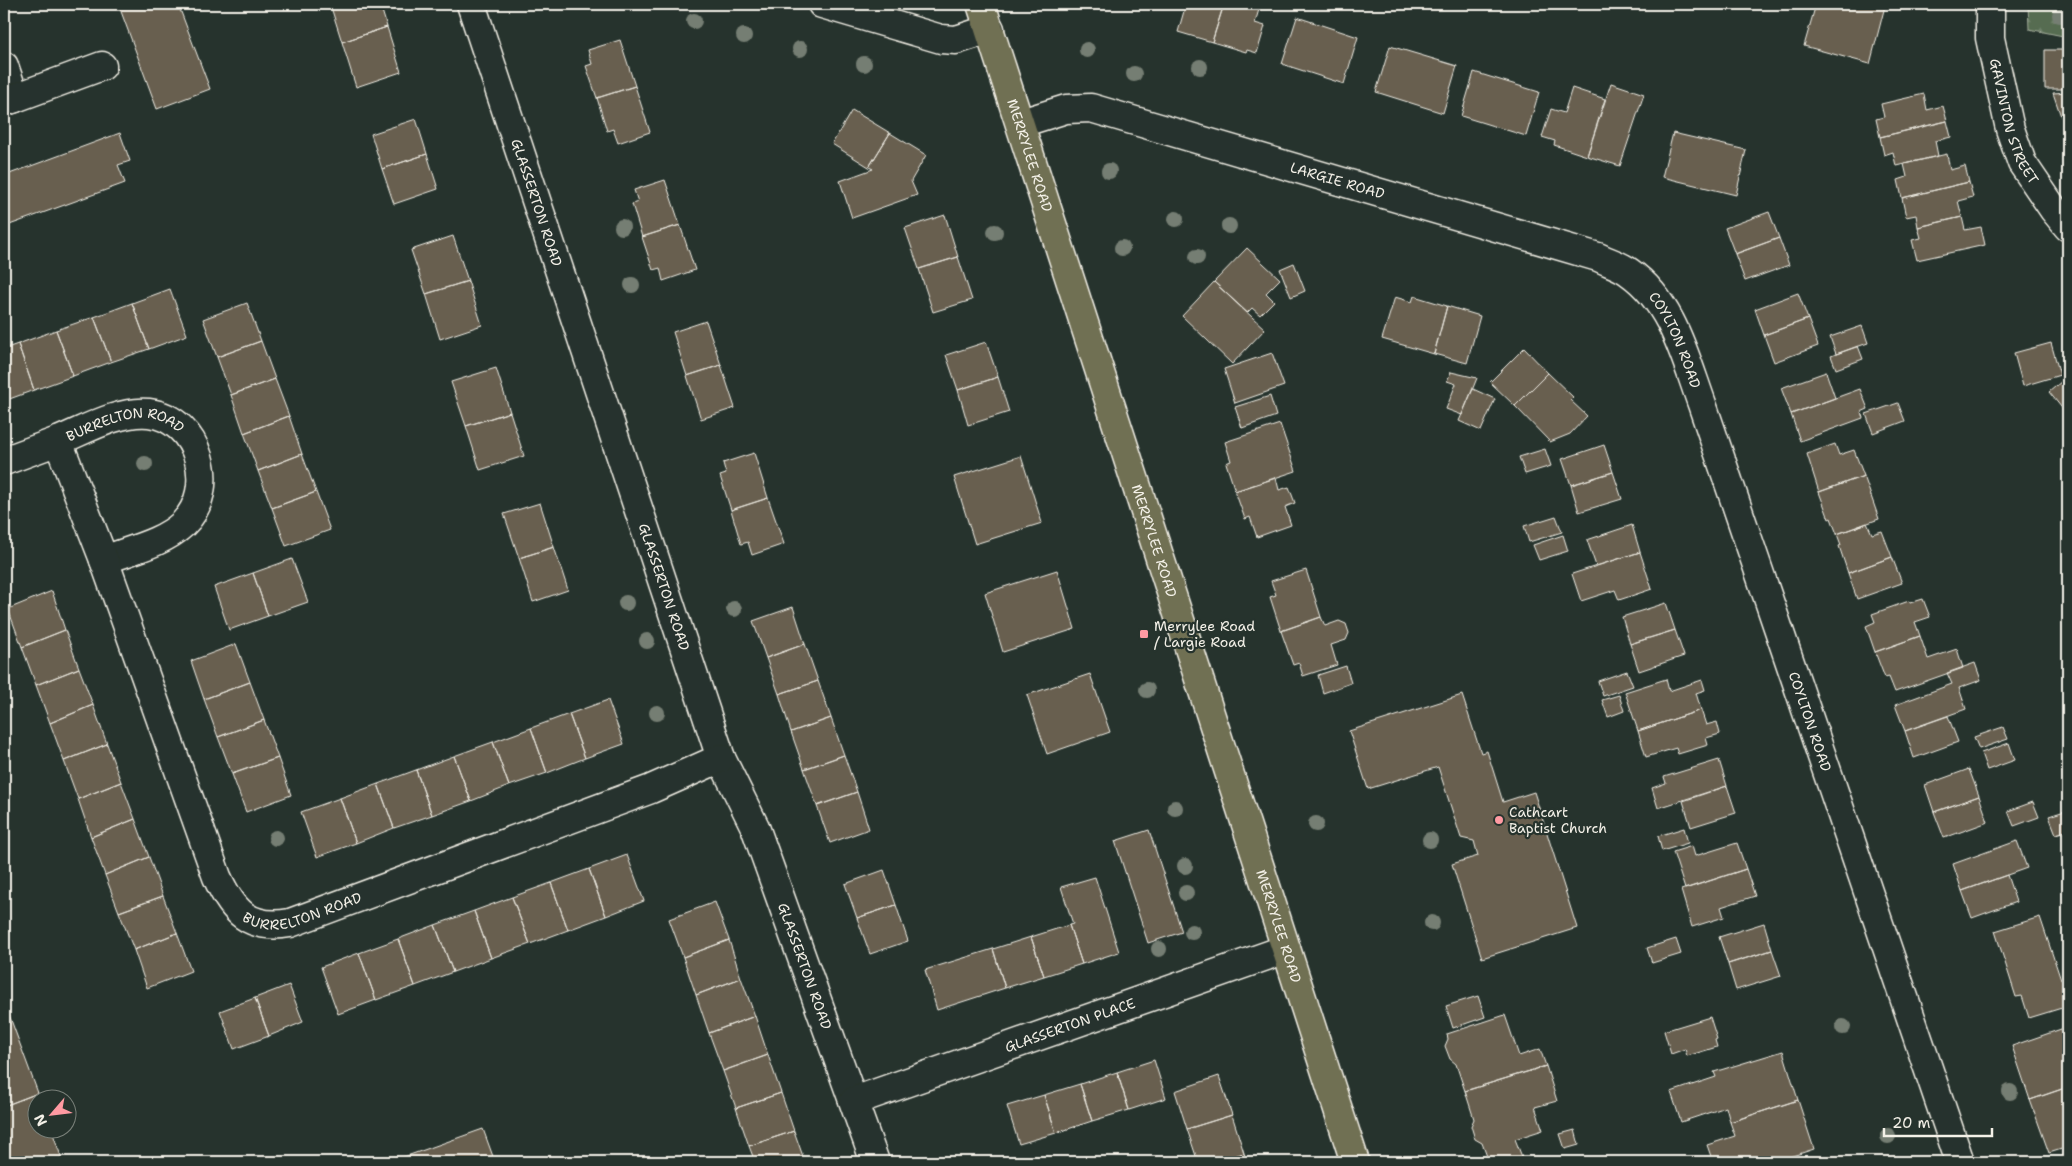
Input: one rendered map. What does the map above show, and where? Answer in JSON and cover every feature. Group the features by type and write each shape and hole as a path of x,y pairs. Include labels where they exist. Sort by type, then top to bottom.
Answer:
{"main road":[{"name":"MERRYLEE ROAD","path":"981,4 1355,1162"}],"street":[{"name":"GLASSERTON ROAD","path":"471,4 721,758 756,827 875,1162"},
{"path":"822,4 941,39 956,40 990,29"},
{"name":"GAVINTON STREET","path":"1990,4 1990,38 2010,129 2022,163 2068,227"},
{"path":"4,66 10,100 102,66"},
{"name":"LARGIE ROAD","path":"1021,123 1066,109 1091,108 1598,257 1628,270 1647,286"},
{"name":"COYLTON ROAD","path":"1647,286 1663,308 1679,340 1699,395 1960,1162"},
{"name":"BURRELTON ROAD","path":"4,461 131,414 148,413 166,418 180,427 192,441 200,462 202,482 196,503 184,523 169,534 104,560"},
{"name":"BURRELTON ROAD","path":"58,441 104,560 224,894 241,915 257,923 278,925 290,923 652,789 721,758"},
{"name":"GLASSERTON PLACE","path":"854,1101 1286,949"}],"green space":[{"path":"2028,4 2068,4 2068,37 2029,29"}],"building":[{"path":"124,4 178,4 210,89 157,109 119,6"},
{"path":"330,4 380,4 387,27 342,42"},
{"path":"1186,4 1224,4 1212,42 1178,32"},
{"path":"1224,4 1260,6 1255,23 1265,26 1257,53 1247,50 1246,52 1212,42"},
{"path":"1816,4 1878,4 1885,6 1870,64 1804,46"},
{"path":"1297,17 1358,37 1344,84 1282,64"},
{"path":"387,27 401,72 356,87 342,42"},
{"path":"620,40 635,86 597,98 586,66 592,64 588,50"},
{"path":"1390,46 1457,66 1443,113 1376,92"},
{"path":"2045,50 2068,50 2068,89 2045,89"},
{"path":"1474,72 1539,92 1526,136 1461,116"},
{"path":"1611,83 1644,94 1620,166 1587,156"},
{"path":"635,86 650,132 618,143 613,129 607,131 597,98"},
{"path":"1572,88 1605,99 1587,156 1554,145 1555,141 1542,137 1551,109 1564,113"},
{"path":"2068,92 2068,137 2053,93"},
{"path":"1924,94 1927,110 1943,106 1947,121 1880,137 1876,119 1884,117 1881,104"},
{"path":"852,110 890,133 869,167 832,144"},
{"path":"416,119 427,154 382,169 371,134"},
{"path":"1947,121 1951,137 1935,141 1938,156 1896,166 1893,152 1884,155 1880,137"},
{"path":"120,133 130,161 118,165 125,183 4,227 4,176"},
{"path":"890,133 926,155 911,181 917,195 852,218 840,181 873,169 869,167"},
{"path":"1673,133 1746,150 1736,195 1662,177"},
{"path":"427,154 438,189 394,204 382,169"},
{"path":"1947,154 1950,170 1965,166 1969,182 1902,198 1898,180 1907,177 1904,164"},
{"path":"665,180 680,225 642,237 632,204 638,202 634,190"},
{"path":"1969,182 1973,197 1958,201 1962,217 1918,227 1916,215 1906,217 1902,198"},
{"path":"1769,212 1779,238 1735,254 1725,228"},
{"path":"945,215 958,257 919,269 905,228"},
{"path":"1962,217 1965,230 1981,227 1985,245 1917,260 1912,240 1921,238 1918,227"},
{"path":"680,225 695,270 663,281 660,268 653,270 642,237"},
{"path":"453,236 468,281 426,294 411,250"},
{"path":"1779,238 1789,265 1745,281 1735,254"},
{"path":"1247,248 1280,279 1266,293 1274,301 1260,315 1252,308 1247,313 1214,282"},
{"path":"958,257 972,300 933,312 919,269"},
{"path":"1294,263 1305,291 1291,297 1280,269"},
{"path":"468,281 482,325 440,339 426,294"},
{"path":"1214,282 1265,329 1232,364 1182,316"},
{"path":"170,289 187,335 149,349 132,303"},
{"path":"1798,293 1808,319 1764,335 1755,309"},
{"path":"1414,296 1447,306 1434,354 1382,339 1395,297 1412,302"},
{"path":"132,303 149,349 111,362 94,317"},
{"path":"247,303 261,341 217,357 203,319"},
{"path":"1447,306 1480,316 1467,363 1434,354"},
{"path":"94,317 111,362 73,376 56,330"},
{"path":"1808,319 1818,346 1774,362 1764,335"},
{"path":"706,321 721,365 687,376 673,332"},
{"path":"1862,326 1868,343 1836,354 1830,337"},
{"path":"56,330 73,376 34,390 18,344"},
{"path":"261,341 275,379 231,395 217,357"},
{"path":"986,342 998,377 958,390 946,355"},
{"path":"2051,343 2060,375 2023,386 2014,353"},
{"path":"18,344 34,390 4,401 4,349"},
{"path":"1858,346 1863,359 1836,369 1831,356"},
{"path":"1524,348 1548,373 1515,406 1490,382"},
{"path":"1272,353 1284,386 1235,403 1224,369"},
{"path":"721,365 735,408 701,419 687,376"},
{"path":"496,368 510,412 466,426 451,382"},
{"path":"1451,372 1477,378 1462,415 1446,409 1456,384 1447,381"},
{"path":"1826,372 1835,398 1791,414 1781,388"},
{"path":"1548,373 1573,397 1570,400 1587,416 1570,434 1550,442 1515,406"},
{"path":"2068,376 2068,412 2066,413 2049,392"},
{"path":"998,377 1009,412 968,425 958,390"},
{"path":"275,379 289,416 244,433 231,395"},
{"path":"1473,389 1495,399 1481,431 1459,421"},
{"path":"1860,389 1868,409 1861,412 1863,418 1800,441 1791,414"},
{"path":"1270,396 1276,416 1242,428 1235,407"},
{"path":"1898,403 1905,421 1873,433 1866,414"},
{"path":"510,412 524,456 480,470 466,426"},
{"path":"289,416 302,454 258,471 244,433"},
{"path":"1280,424 1296,471 1235,491 1226,463 1231,461 1225,442"},
{"path":"1835,444 1839,455 1854,450 1864,476 1819,492 1807,454"},
{"path":"1604,445 1613,472 1571,485 1562,459"},
{"path":"1545,449 1551,466 1525,474 1519,457"},
{"path":"754,453 768,498 731,510 720,476 726,474 723,463"},
{"path":"302,454 316,492 272,508 258,471"},
{"path":"1021,456 1042,523 975,544 954,477"},
{"path":"1613,472 1622,499 1579,512 1571,485"},
{"path":"1864,476 1879,519 1837,534 1819,492"},
{"path":"1276,478 1279,490 1289,487 1295,503 1285,507 1291,525 1257,537 1250,517 1245,519 1235,491"},
{"path":"316,492 330,530 286,546 272,508"},
{"path":"768,498 784,544 752,555 748,542 741,544 731,510"},
{"path":"540,503 554,547 519,558 504,514"},
{"path":"1556,516 1562,532 1529,542 1524,526"},
{"path":"1867,523 1872,534 1882,531 1892,557 1848,573 1837,534"},
{"path":"1632,525 1640,552 1596,566 1587,540"},
{"path":"1563,535 1568,551 1539,560 1533,545"},
{"path":"554,547 568,590 533,602 519,558"},
{"path":"1640,552 1652,589 1619,600 1615,590 1581,601 1572,574"},
{"path":"1892,557 1902,583 1857,599 1848,573"},
{"path":"292,559 308,602 268,616 253,573"},
{"path":"1057,570 1075,629 1003,652 985,593"},
{"path":"1306,570 1321,617 1281,631 1270,597 1276,595 1271,581"},
{"path":"253,573 268,616 229,630 214,587"},
{"path":"52,591 65,630 22,647 8,609"},
{"path":"1923,599 1930,617 1915,622 1920,636 1875,652 1866,626 1875,622 1872,614 1909,601 1910,603"},
{"path":"1666,603 1675,630 1630,644 1622,617"},
{"path":"793,607 805,644 766,658 753,621"},
{"path":"1321,617 1325,626 1339,621 1346,624 1349,633 1346,640 1331,645 1337,665 1303,676 1299,663 1293,665 1281,631"},
{"path":"65,630 79,668 36,685 22,647"},
{"path":"1675,630 1684,656 1639,671 1630,644"},
{"path":"1920,636 1928,659 1957,649 1963,668 1895,692 1889,677 1885,678 1875,652"},
{"path":"236,644 250,682 204,699 191,661"},
{"path":"805,644 818,681 779,694 766,658"},
{"path":"1975,663 1981,680 1959,688 1966,709 1905,731 1895,705 1952,684 1947,673"},
{"path":"1346,666 1351,683 1323,693 1318,675"},
{"path":"79,668 93,705 50,723 36,685"},
{"path":"1627,671 1633,686 1603,696 1598,681"},
{"path":"1090,674 1110,732 1047,754 1027,695"},
{"path":"1666,679 1669,691 1702,680 1705,690 1696,693 1701,710 1638,731 1625,692"},
{"path":"818,681 831,718 791,732 779,694"},
{"path":"250,682 264,720 218,737 204,699"},
{"name":"Cathcart Baptist Church","path":"1462,695 1481,753 1487,751 1503,802 1534,792 1577,928 1482,958 1452,864 1478,856 1474,841 1461,838 1438,767 1368,789 1349,731"},
{"path":"1619,695 1624,711 1608,717 1602,700"},
{"path":"608,700 624,744 585,758 569,714"},
{"path":"93,705 107,744 64,761 50,723"},
{"path":"1701,710 1706,725 1717,722 1720,734 1706,738 1708,745 1678,754 1676,748 1646,757 1638,731"},
{"path":"569,714 585,758 547,773 531,728"},
{"path":"1948,716 1958,742 1914,758 1905,731"},
{"path":"831,718 844,755 804,769 791,732"},
{"path":"264,720 278,758 232,774 218,737"},
{"path":"2003,727 2008,739 1979,749 1974,737"},
{"path":"531,728 547,773 509,786 493,742"},
{"path":"493,742 509,786 471,801 454,756"},
{"path":"2009,743 2015,760 1987,770 1981,753"},
{"path":"107,744 121,782 78,799 64,761"},
{"path":"844,755 857,792 817,806 804,769"},
{"path":"454,756 471,801 432,815 416,770"},
{"path":"278,758 291,795 246,812 232,774"},
{"path":"1719,760 1727,786 1658,808 1652,788 1666,783 1664,777"},
{"path":"1969,769 1979,796 1934,812 1925,785"},
{"path":"416,770 432,815 394,828 378,784"},
{"path":"121,782 135,819 91,837 78,799"},
{"path":"378,784 394,828 356,843 340,798"},
{"path":"1727,786 1736,813 1691,827 1683,801"},
{"path":"857,792 869,829 830,843 817,806"},
{"path":"1979,796 1988,822 1944,838 1934,812"},
{"path":"340,798 356,843 317,857 301,812"},
{"path":"2033,802 2039,817 2014,826 2008,811"},
{"path":"2068,810 2068,830 2056,834 2049,816"},
{"path":"135,819 149,857 105,875 91,837"},
{"path":"1684,828 1688,843 1662,851 1658,836"},
{"path":"1149,830 1182,932 1148,943 1115,841"},
{"path":"2017,841 2027,868 1962,891 1953,864"},
{"path":"1737,843 1746,869 1685,889 1673,852 1692,846 1695,856"},
{"path":"627,855 644,901 606,916 589,869"},
{"path":"149,857 163,896 119,912 105,875"},
{"path":"589,869 606,916 568,930 551,883"},
{"path":"1746,869 1755,896 1721,907 1724,917 1692,927 1681,890"},
{"path":"884,870 896,905 857,918 845,884"},
{"path":"2007,875 2016,902 1972,918 1962,891"},
{"path":"1095,877 1119,952 1082,964 1069,925 1073,924 1061,887"},
{"path":"551,883 568,930 530,944 512,897"},
{"path":"163,896 177,933 134,950 119,912"},
{"path":"512,897 530,944 491,958 474,911"},
{"path":"715,902 729,940 683,957 669,919"},
{"path":"896,905 908,941 870,954 857,918"},
{"path":"474,911 491,958 453,972 435,925"},
{"path":"2040,917 2061,980 2066,979 2068,1002 2064,1003 2065,1007 2029,1018 2022,996 2016,997 1995,931"},
{"path":"1764,923 1772,950 1728,964 1719,937"},
{"path":"435,925 453,972 415,986 398,939"},
{"path":"1069,925 1082,964 1044,976 1031,937"},
{"path":"177,933 191,971 147,988 134,950"},
{"path":"1031,937 1044,976 1005,988 993,949"},
{"path":"398,939 415,986 376,1000 359,953"},
{"path":"1676,939 1681,954 1652,963 1647,948"},
{"path":"729,940 741,978 696,995 683,957"},
{"path":"993,949 1005,988 937,1010 925,970"},
{"path":"1772,950 1781,976 1736,990 1728,964"},
{"path":"359,953 376,1000 338,1014 321,967"},
{"path":"741,978 755,1016 709,1033 696,995"},
{"path":"289,985 303,1022 269,1036 255,998"},
{"path":"1478,996 1485,1017 1453,1028 1446,1006"},
{"path":"255,998 269,1036 234,1049 220,1011"},
{"path":"4,1001 36,1088 28,1088 28,1097 4,1106"},
{"path":"1505,1015 1519,1056 1540,1049 1546,1066 1465,1091 1456,1064 1450,1059 1445,1046 1448,1039 1447,1034"},
{"path":"755,1016 768,1055 723,1071 709,1033"},
{"path":"1710,1017 1717,1039 1715,1040 1717,1047 1687,1056 1685,1049 1671,1054 1664,1031"},
{"path":"2064,1028 2068,1042 2068,1087 2030,1100 2012,1046"},
{"path":"1783,1051 1798,1100 1730,1122 1726,1107 1681,1122 1671,1092 1716,1077 1714,1072"},
{"path":"768,1055 781,1093 736,1108 723,1071"},
{"path":"1154,1060 1166,1098 1129,1110 1117,1072"},
{"path":"1546,1066 1557,1101 1535,1107 1543,1130 1515,1139 1524,1162 1489,1162 1482,1143 1475,1139 1471,1126 1474,1119 1465,1091"},
{"path":"1117,1072 1129,1110 1092,1121 1080,1084"},
{"path":"1219,1076 1232,1115 1187,1129 1175,1091"},
{"path":"1080,1084 1092,1121 1056,1133 1044,1095"},
{"path":"2068,1087 2068,1147 2049,1153 2030,1100"},
{"path":"781,1093 794,1131 749,1146 736,1108"},
{"path":"1044,1095 1056,1133 1019,1144 1007,1106"},
{"path":"28,1097 28,1138 55,1138 63,1162 8,1162 4,1151 4,1106"},
{"path":"1798,1100 1814,1149 1774,1162 1713,1162 1707,1145 1735,1136 1730,1122"},
{"path":"1232,1115 1244,1153 1216,1162 1198,1162 1187,1129"},
{"path":"483,1129 495,1162 390,1162"},
{"path":"1575,1130 1579,1145 1565,1149 1560,1134"},
{"path":"794,1131 805,1162 755,1162 749,1146"},
{"path":"1244,1153 1247,1162 1216,1162"}],"place":[{"name":"Merrylee Road / Largie Road","path":"1144,634"},
{"name":"Cathcart Baptist Church","path":"1499,820"}]}
